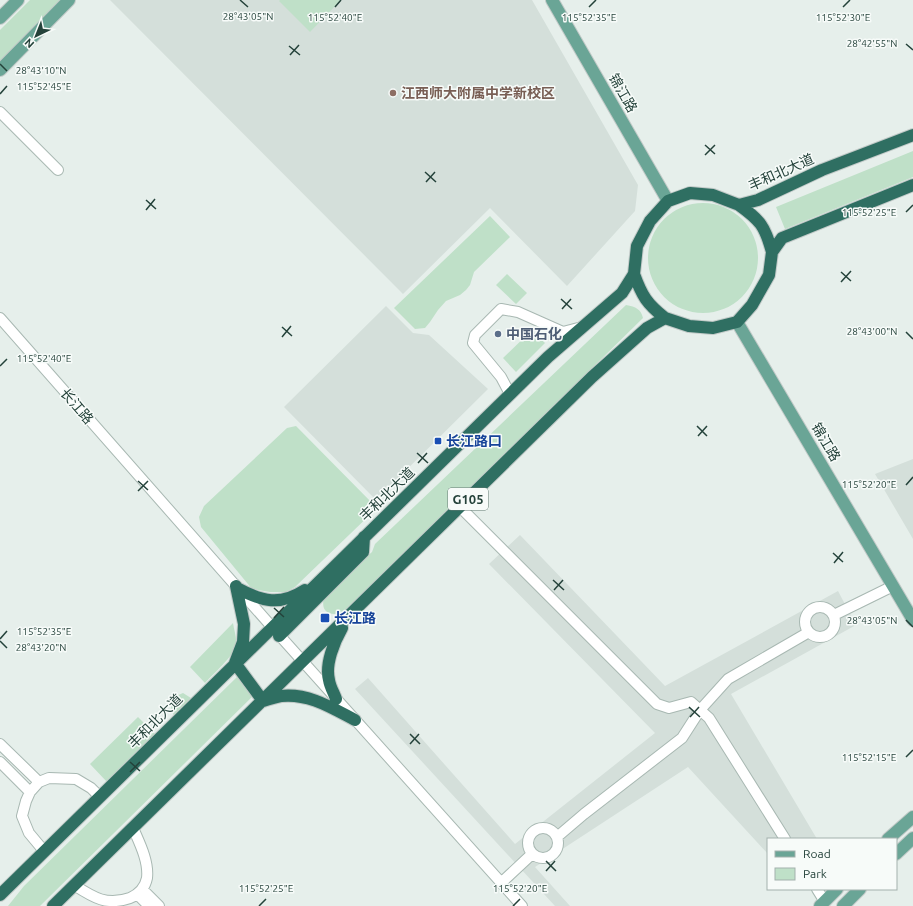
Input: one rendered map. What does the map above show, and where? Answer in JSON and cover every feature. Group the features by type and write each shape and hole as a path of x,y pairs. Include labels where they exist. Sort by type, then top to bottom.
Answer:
{"highway":[{"name":"丰和北大道","path":"0,894 235,663 276,631 318,582 548,357 622,293 634,274 637,246 650,220 668,201 690,193 712,195 739,204 758,200 822,170 913,135"},
{"path":"772,252 782,238 913,185"},
{"path":"634,274 641,294 654,310 665,318 689,326 713,328 737,322 752,305 769,275 772,252 767,236 757,218 739,204"},
{"name":"G105","path":"53,906 592,377 646,328 665,318"},
{"path":"276,631 363,552 364,537"},
{"path":"237,587 264,600 278,601 295,596 318,582"},
{"path":"237,587 244,624 243,642 235,663 263,701 281,696 297,696 315,700 355,720"},
{"path":"336,698 329,680 329,666 333,646 346,619"},
{"path":"0,901 16,878"}],"main road":[{"path":"0,18 18,0"},
{"path":"0,70 69,0"},
{"name":"锦江路","path":"552,0 668,201"},
{"name":"锦江路","path":"737,322 913,620"},
{"path":"889,838 913,817"},
{"path":"897,853 913,838"},
{"path":"822,904 836,890"},
{"path":"843,906 859,890"}],"street":[{"path":"0,112 39,152 50,160 58,170"},
{"path":"510,394 501,377 473,343 475,335 501,309 518,312 563,332 584,326"},
{"name":"长江路","path":"0,318 355,720 522,906"},
{"path":"460,507 657,704 669,708 691,702 709,718 784,838"},
{"path":"834,616 893,586"},
{"path":"822,607 831,611 834,616 836,625 827,636 818,637 809,632 806,628 806,617 812,609 822,607"},
{"path":"557,837 584,814 682,738 700,710 728,679 809,632"},
{"path":"0,744 39,782"},
{"path":"0,762 30,792"},
{"path":"44,851 29,833 22,816 30,792 39,782 49,778 76,778 91,788 100,797"},
{"path":"74,885 96,899 110,903 122,902 140,892 147,878 146,866 133,828"},
{"path":"540,828 550,830 557,837 557,851 550,858 540,858 532,854 528,844 528,839 535,831 540,828"},
{"path":"501,883 532,854"},
{"path":"817,890 822,904"},
{"path":"140,892 149,906"},
{"path":"140,892 159,906"}],"shaded area":[{"name":"江西师大附属中学新校区","path":"110,0 532,0 638,185 635,211 567,286 490,208 403,294"},
{"path":"386,306 413,333 429,335 488,389 376,500 284,407"},
{"path":"913,459 913,539 875,474"},
{"path":"520,535 665,686 838,591 856,625 731,694 816,838 767,838 767,853 688,767 535,867 570,906 555,906 355,689 368,678 515,844 655,733 489,564"}],"green space":[{"path":"30,0 61,0 0,62 0,30"},
{"path":"279,1 340,1 310,32"},
{"path":"913,151 913,177 785,229 776,207"},
{"path":"703,203 724,207 734,212 742,219 749,227 754,237 758,258 754,279 749,289 742,297 734,304 724,309 703,313 682,309 672,304 664,297 657,289 652,279 648,258 652,237 657,227 664,219 672,212 682,207"},
{"path":"490,216 510,237 474,272 470,285 466,290 460,295 446,301 425,328 415,329 394,308"},
{"path":"507,274 527,293 516,304 496,285"},
{"path":"626,305 638,309 643,318 342,614 331,614 325,610 323,604 325,593 372,552 375,544"},
{"path":"532,330 545,343 516,372 503,358"},
{"path":"296,426 377,508 295,587 286,592 270,592 252,589 201,527 199,517 204,506 287,428"},
{"path":"233,623 236,645 227,659 205,683 190,667"},
{"path":"237,677 242,677 256,693 40,906 8,906 24,886"},
{"path":"183,693 191,698 174,716 171,707 176,696"},
{"path":"138,717 155,734 107,782 90,764"}],"place":[{"name":"江西师大附属中学新校区","path":"393,93"},
{"name":"中国石化","path":"498,334"},
{"name":"长江路口","path":"438,441"},
{"name":"长江路","path":"325,618"}]}
